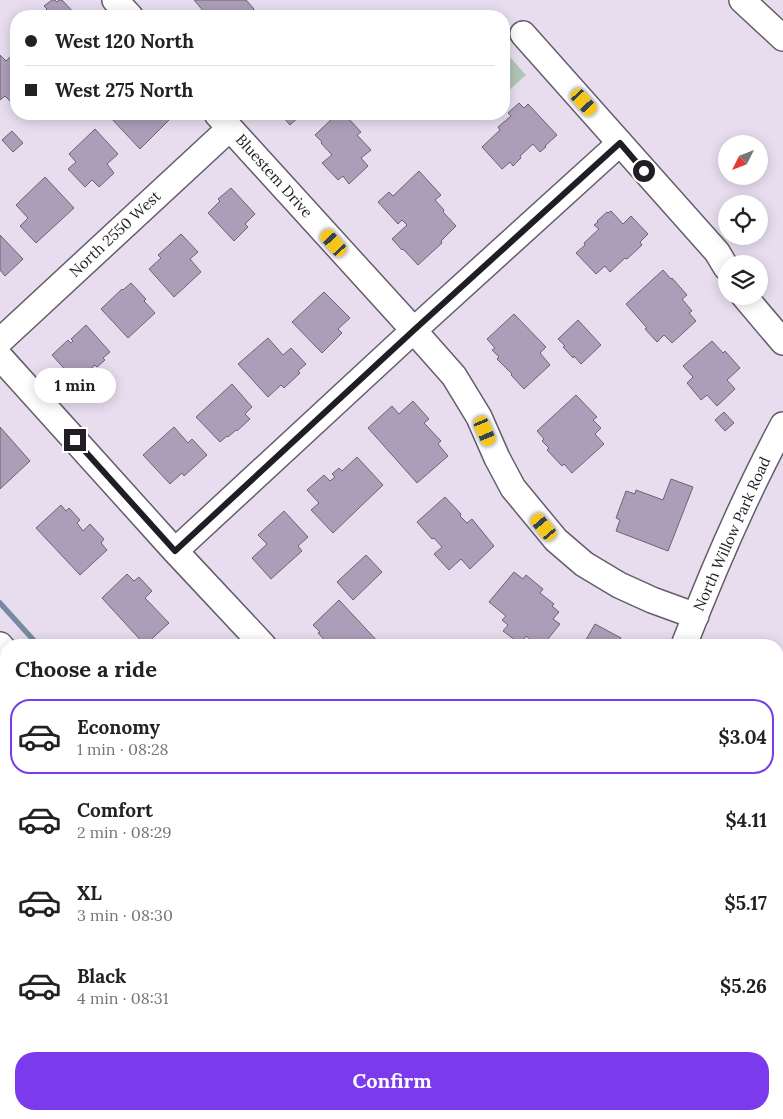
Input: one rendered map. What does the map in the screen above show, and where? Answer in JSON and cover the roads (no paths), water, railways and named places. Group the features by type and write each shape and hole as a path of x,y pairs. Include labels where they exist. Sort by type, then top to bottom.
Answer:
{"street":[{"path":"115,0 124,10"},
{"path":"742,0 783,38"},
{"path":"523,34 719,255"},
{"name":"Bluestem Drive","path":"223,121 454,376 479,417 513,488 556,540 584,564 619,584 652,600 696,616"},
{"name":"North 2550 West","path":"0,340 223,121"},
{"path":"175,551 620,143"},
{"path":"752,305 783,342"},
{"path":"0,357 175,551 257,639"},
{"name":"North Willow Park Road","path":"686,639 728,537 764,460 783,425"}],"waterway":[{"path":"0,603 33,639"}]}
